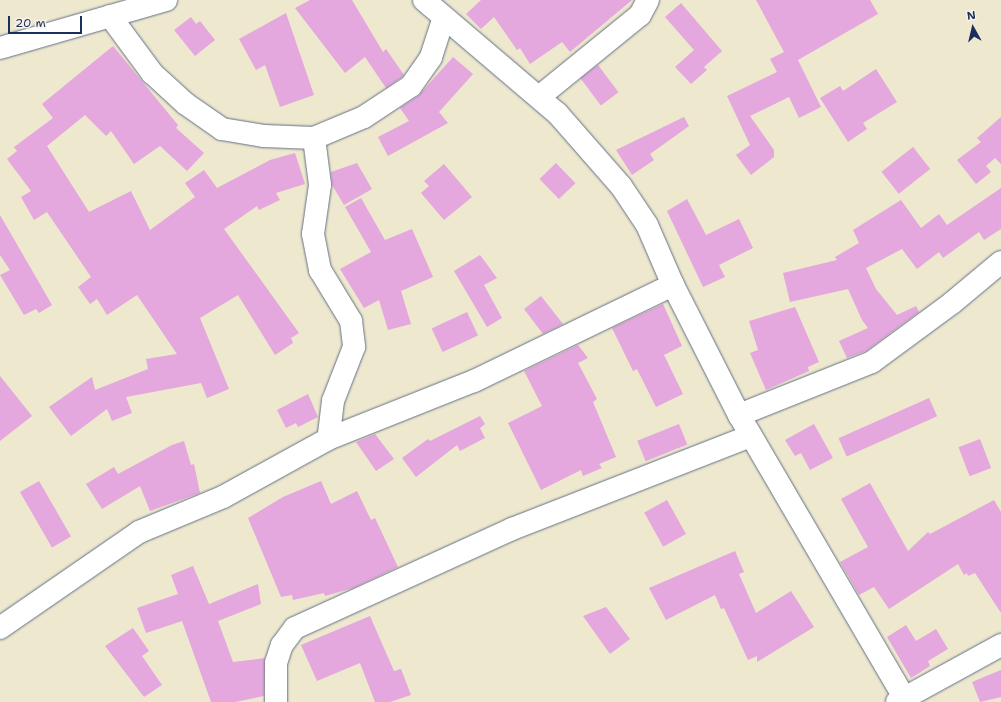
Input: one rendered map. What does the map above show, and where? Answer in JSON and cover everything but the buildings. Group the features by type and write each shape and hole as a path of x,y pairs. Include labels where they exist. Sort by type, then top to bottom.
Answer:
{"street":[{"path":"0,48 166,0"},
{"path":"424,0 443,19 539,97 562,118 621,186 647,225 673,285 739,415 903,700 1001,645"},
{"path":"539,97 640,15 648,0"},
{"path":"110,16 152,73 186,104 222,129 264,136 314,138 364,117 411,86 431,57 443,19"},
{"path":"314,138 320,185 313,234 320,270 351,321 354,347 333,401 328,439"},
{"path":"739,415 872,362 952,303 1001,262"},
{"path":"0,628 138,532 223,497 328,439 474,381 673,285"},
{"path":"276,702 276,663 282,645 294,628 512,529 751,436"}]}
